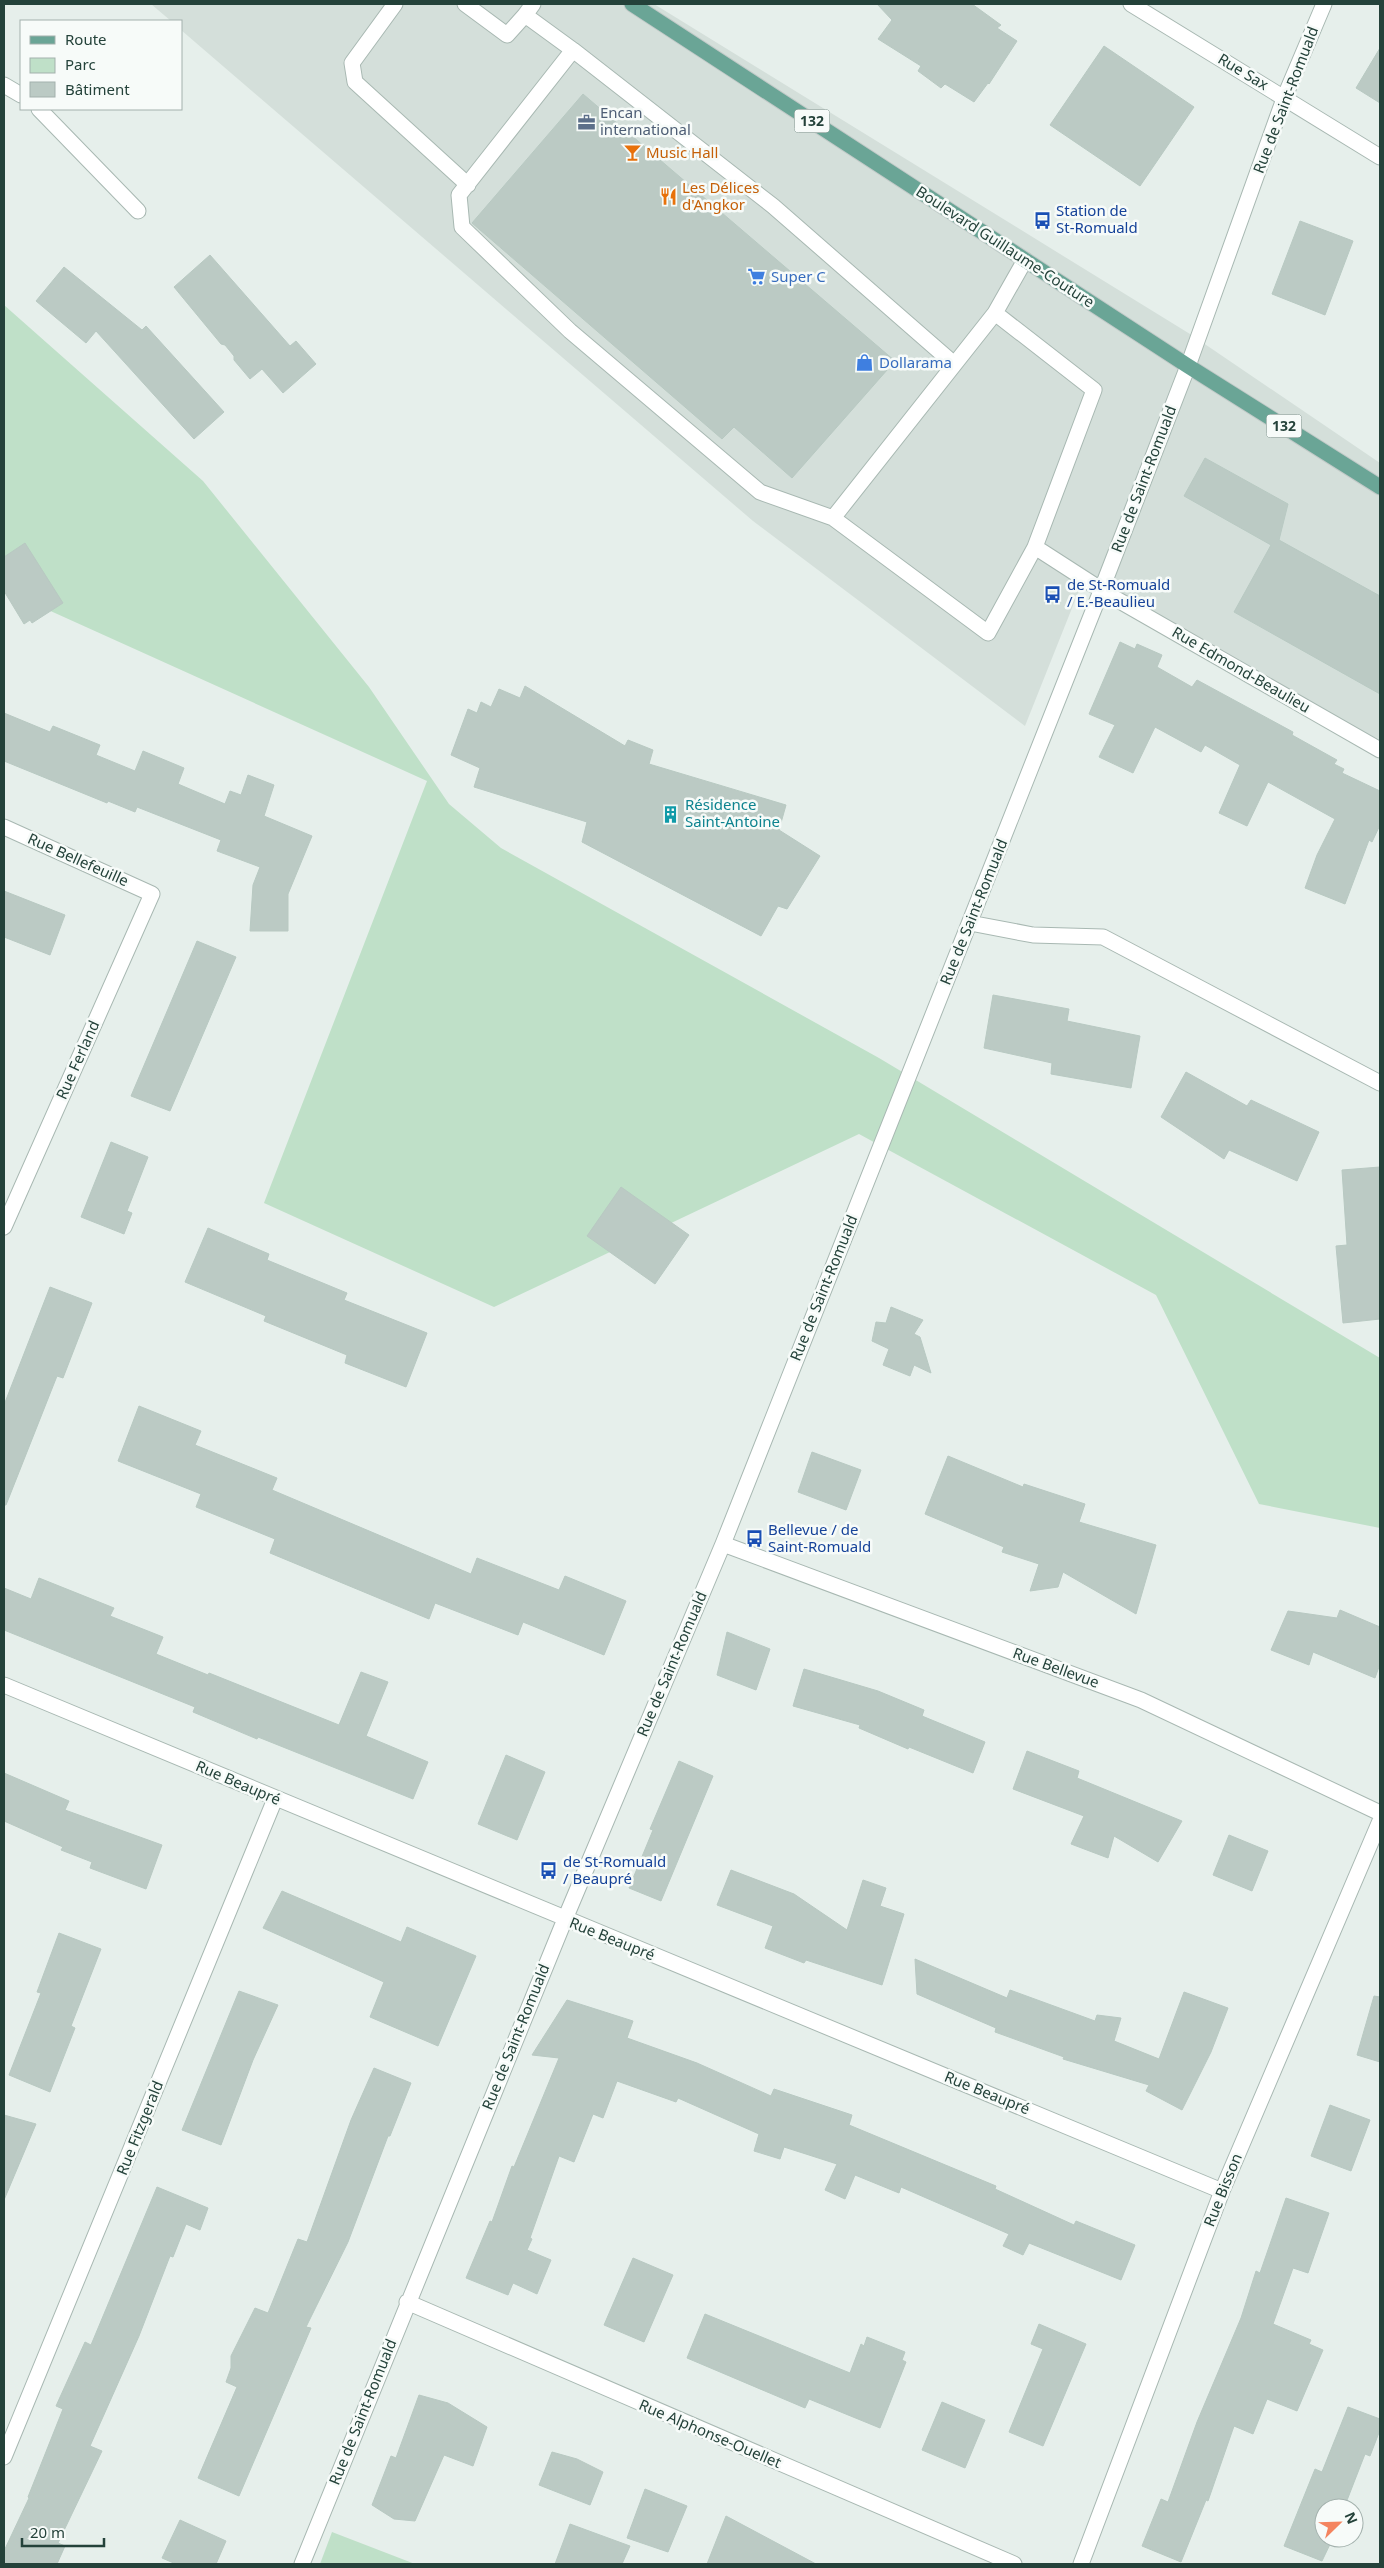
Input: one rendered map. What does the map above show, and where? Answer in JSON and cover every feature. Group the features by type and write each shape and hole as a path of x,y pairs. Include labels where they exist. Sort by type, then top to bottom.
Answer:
{"main road":[{"name":"Boulevard Guillaume-Couture","path":"632,4 1188,366 1380,487"}],"street":[{"path":"395,4 352,63 355,82 468,185"},
{"path":"465,4 507,35 529,9 573,50 773,206 954,364"},
{"name":"Rue Sax","path":"1131,4 1285,96 1380,157"},
{"name":"Rue de Saint-Romuald","path":"302,2564 407,2302 565,1919 723,1544 1101,590 1188,366 1285,96 1324,4"},
{"path":"573,50 460,196 462,227 570,331 760,492 833,518 988,633 1035,547 1094,390 994,313"},
{"path":"4,85 20,94"},
{"path":"40,110 138,211"},
{"path":"833,518 994,313 1025,260"},
{"name":"Rue Edmond-Beaulieu","path":"1035,547 1101,590 1380,750"},
{"name":"Rue Bellefeuille","path":"4,827 152,894"},
{"name":"Rue Ferland","path":"4,1227 152,894"},
{"path":"970,923 1033,935 1104,937 1380,1083"},
{"name":"Rue Bellevue","path":"723,1544 1141,1700 1380,1813"},
{"name":"Rue Beaupré","path":"4,1685 1222,2191"},
{"name":"Rue Fitzgerald","path":"4,2457 275,1799"},
{"name":"Rue Bisson","path":"1081,2564 1222,2191 1380,1821"},
{"name":"Rue Alphonse-Ouellet","path":"407,2302 1014,2564"}],"shaded area":[{"path":"151,4 654,4 1190,334 1380,463 1380,740 1080,588 1025,726 753,521 182,31 182,20 170,20"}],"green space":[{"path":"4,305 203,481 369,687 449,804 501,848 879,1058 1380,1358 1380,1528 1259,1504 1156,1295 859,1134 494,1307 264,1203 427,781 4,590"},
{"path":"332,2532 415,2564 320,2564"}],"building":[{"path":"877,4 972,4 1001,25 997,28 1017,41 989,84 974,102 945,84 941,88 918,71 921,66 878,39 892,20"},
{"path":"1104,46 1194,107 1140,186 1050,125"},
{"path":"1380,48 1380,103 1356,88"},
{"path":"583,94 895,361 792,478 734,427 722,439 472,223"},
{"path":"1300,221 1353,241 1325,315 1272,294"},
{"path":"210,255 290,346 296,341 316,364 283,393 262,369 250,379 234,360 234,356 225,345 221,344 174,287"},
{"path":"64,267 142,330 146,326 224,412 194,439 96,331 86,343 36,301"},
{"path":"1205,458 1288,504 1279,540 1380,596 1380,694 1234,612 1271,545 1184,496"},
{"path":"25,543 63,603 32,623 30,620 24,624 4,591 4,557"},
{"path":"1120,642 1135,649 1137,644 1162,655 1157,667 1192,687 1197,680 1293,732 1292,735 1337,760 1334,764 1344,769 1342,773 1380,791 1380,825 1372,842 1369,840 1345,904 1305,888 1317,855 1335,819 1268,782 1247,826 1219,813 1240,765 1205,745 1201,752 1155,727 1133,773 1099,757 1115,725 1089,714"},
{"name":"Résidence Saint-Antoine","path":"525,686 625,746 628,740 653,750 649,764 786,805 779,830 820,856 787,909 778,906 761,936 582,842 587,822 474,787 480,768 451,755 468,709 477,713 481,702 491,707 499,689 520,698"},
{"path":"4,713 50,732 53,726 100,745 96,755 135,771 143,751 184,768 178,784 225,804 230,791 241,795 248,775 274,785 264,816 312,836 288,894 288,931 250,931 253,885 260,867 217,851 221,840 137,807 135,812 108,801 107,803 4,761"},
{"path":"4,891 65,915 50,955 4,937"},
{"path":"197,941 236,957 170,1111 131,1096"},
{"path":"993,995 1069,1009 1067,1021 1140,1036 1131,1088 1051,1074 1052,1063 984,1048"},
{"path":"1186,1072 1247,1106 1251,1100 1319,1132 1297,1181 1229,1150 1224,1159 1161,1117"},
{"path":"111,1142 148,1157 127,1211 132,1213 124,1234 81,1217"},
{"path":"1380,1167 1380,1319 1343,1323 1336,1246 1347,1245 1342,1170"},
{"path":"621,1187 689,1235 655,1284 587,1236"},
{"path":"208,1228 269,1254 267,1260 347,1293 344,1300 427,1333 406,1387 345,1363 347,1355 264,1321 266,1316 185,1282"},
{"path":"50,1287 92,1303 63,1378 57,1376 6,1505 4,1505 4,1405"},
{"path":"891,1307 923,1320 914,1334 920,1337 931,1373 914,1365 910,1376 883,1365 889,1349 872,1341 876,1322 886,1323"},
{"path":"139,1406 201,1431 195,1445 277,1478 272,1490 471,1574 477,1558 559,1590 565,1576 626,1601 604,1655 523,1622 518,1635 435,1603 429,1619 270,1553 275,1539 196,1507 201,1494 118,1461"},
{"path":"812,1452 861,1470 846,1510 798,1492"},
{"path":"948,1456 1023,1487 1024,1484 1085,1504 1079,1522 1156,1545 1136,1614 1063,1572 1058,1587 1030,1591 1039,1564 1002,1552 1004,1547 925,1514"},
{"path":"39,1578 114,1608 110,1616 163,1637 156,1654 339,1725 361,1672 388,1682 366,1736 428,1762 413,1799 258,1737 257,1739 193,1712 195,1707 4,1630 4,1588 31,1599"},
{"path":"1340,1610 1380,1627 1380,1664 1375,1678 1313,1652 1309,1665 1271,1650 1288,1611 1337,1618"},
{"path":"727,1632 770,1649 756,1690 717,1675"},
{"path":"804,1669 878,1691 924,1710 922,1716 985,1742 973,1773 909,1747 908,1749 859,1728 860,1725 793,1706"},
{"path":"1027,1751 1079,1771 1077,1778 1182,1821 1158,1862 1114,1836 1108,1858 1071,1844 1084,1816 1013,1789"},
{"path":"506,1755 545,1772 517,1840 478,1824"},
{"path":"679,1761 713,1776 661,1901 629,1888 653,1830 650,1829"},
{"path":"4,1773 69,1801 65,1810 162,1845 146,1889 90,1868 92,1862 61,1850 63,1847 4,1821"},
{"path":"1229,1835 1268,1851 1252,1891 1213,1875"},
{"path":"731,1870 794,1894 847,1930 863,1880 886,1888 880,1906 904,1914 882,1985 806,1960 804,1963 765,1948 773,1926 717,1905"},
{"path":"282,1891 401,1942 407,1927 476,1956 438,2046 370,2017 384,1982 263,1928"},
{"path":"59,1933 101,1949 71,2026 75,2028 50,2092 9,2075 41,1993 37,1992"},
{"path":"915,1959 1007,1998 1010,1990 1095,2021 1097,2015 1121,2018 1114,2041 1159,2059 1184,1992 1228,2008 1211,2052 1182,2110 1146,2091 1149,2085 1063,2059 1064,2057 995,2032 996,2028 917,1994"},
{"path":"239,1991 278,2005 253,2060 221,2145 182,2130"},
{"path":"1374,1996 1380,1997 1380,2062 1357,2055"},
{"path":"567,2000 633,2021 627,2038 697,2063 771,2096 774,2089 852,2115 849,2125 996,2186 995,2189 1074,2225 1076,2221 1135,2245 1121,2280 1029,2243 1023,2255 1003,2246 1009,2234 901,2187 899,2193 855,2175 845,2199 825,2190 837,2164 784,2147 780,2159 754,2151 759,2134 678,2098 676,2102 617,2081 603,2118 593,2114 574,2162 559,2156 527,2250 551,2260 537,2294 513,2283 508,2295 466,2278 490,2221 492,2222 512,2166 514,2167 559,2058 532,2055"},
{"path":"374,2068 411,2083 390,2136 388,2136 348,2242 306,2327 311,2328 239,2496 198,2478 237,2387 226,2382 231,2368 231,2356 255,2308 268,2313 298,2239 307,2242 351,2120"},
{"path":"1330,2105 1370,2120 1351,2171 1311,2156"},
{"path":"4,2115 36,2124 4,2200"},
{"path":"157,2187 208,2208 200,2230 186,2224 173,2257 170,2256 139,2336 90,2446 102,2451 58,2543 65,2546 57,2564 4,2564 4,2551 29,2498 63,2409 56,2406 85,2342 91,2345"},
{"path":"1286,2198 1329,2213 1308,2273 1293,2268 1273,2324 1311,2340 1309,2344 1323,2350 1297,2411 1267,2399 1253,2434 1234,2426 1208,2501 1206,2500 1181,2562 1142,2546 1161,2499 1168,2502 1197,2422 1241,2318 1256,2271 1260,2273"},
{"path":"633,2258 673,2275 644,2342 604,2325"},
{"path":"705,2314 850,2373 861,2344 864,2346 867,2337 905,2352 902,2360 906,2362 880,2428 809,2399 805,2408 687,2358"},
{"path":"1039,2324 1086,2344 1043,2446 1009,2432 1043,2349 1031,2344"},
{"path":"419,2395 448,2403 487,2427 473,2466 444,2455 415,2521 394,2519 372,2505 391,2456 396,2458"},
{"path":"942,2402 985,2420 965,2468 922,2450"},
{"path":"1348,2407 1380,2419 1380,2430 1370,2456 1365,2454 1348,2498 1314,2498 1314,2548 1328,2548 1322,2561 1284,2546 1315,2469 1322,2472"},
{"path":"552,2452 577,2459 603,2472 590,2505 539,2485"},
{"path":"645,2489 687,2506 668,2552 627,2538"},
{"path":"726,2516 816,2564 707,2564"},
{"path":"180,2520 226,2541 216,2564 176,2564 162,2558"},
{"path":"570,2524 630,2546 622,2564 555,2564"}],"place":[{"name":"Encan international","path":"586,122"},
{"name":"Music Hall","path":"632,153"},
{"name":"Les Délices d'Angkor","path":"668,197"},
{"name":"Station de St-Romuald","path":"1042,220"},
{"name":"Super C","path":"757,277"},
{"name":"Dollarama","path":"865,363"},
{"name":"de St-Romuald / E.-Beaulieu","path":"1053,594"},
{"name":"Résidence Saint-Antoine","path":"671,814"},
{"name":"Bellevue / de Saint-Romuald","path":"754,1539"},
{"name":"de St-Romuald / Beaupré","path":"549,1871"}]}
